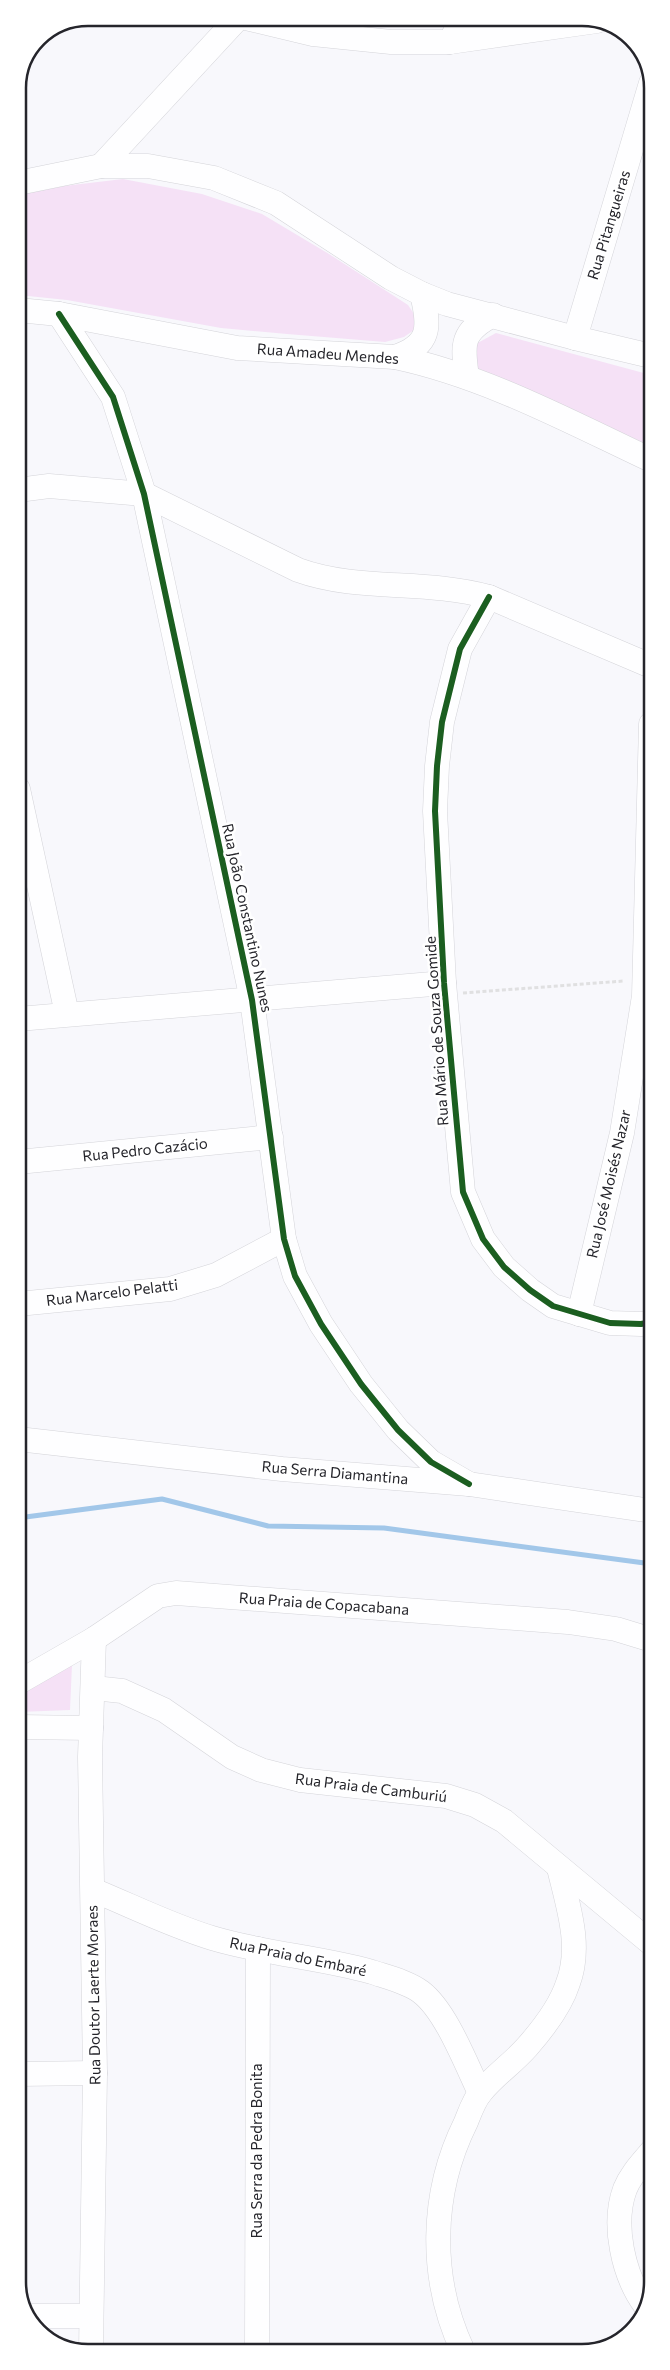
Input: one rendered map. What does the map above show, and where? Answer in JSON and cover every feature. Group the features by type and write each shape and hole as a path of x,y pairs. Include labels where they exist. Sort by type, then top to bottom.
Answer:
{"street":[{"path":"101,166 231,26"},
{"path":"279,26 312,34 391,42 450,42 565,26"},
{"path":"450,42 458,26"},
{"path":"517,26 527,32"},
{"name":"Rua Pitangueiras","path":"575,338 644,106"},
{"path":"26,180 101,166 148,166 214,178 276,202 391,278 422,294 448,304 644,354"},
{"path":"395,357 416,348 423,340 428,323 422,294"},
{"name":"Rua Amadeu Mendes","path":"26,311 59,314 236,348 395,357 440,368 498,389 644,457"},
{"name":"Rua João Constantino Nunes","path":"59,314 113,397 144,494 252,1000 284,1239 300,1284 321,1324 361,1384 398,1430 431,1462 469,1484"},
{"path":"467,377 463,350 467,334 478,323 493,315"},
{"path":"26,489 49,486 144,494 298,570 318,577 340,581 461,589 489,597 644,663"},
{"name":"Rua Mário de Souza Gomide","path":"489,597 460,649 442,722 436,766 435,811 445,988 463,1192 483,1239 504,1267 552,1306 610,1323 644,1323"},
{"path":"26,826 67,1014"},
{"path":"26,1018 252,1000 445,988"},
{"name":"Rua José Moisés Nazar","path":"579,1314 622,1133 634,1070 644,988"},
{"name":"Rua Pedro Cazácio","path":"26,1161 271,1138"},
{"name":"Rua Marcelo Pelatti","path":"26,1303 170,1289 216,1274 284,1239"},
{"name":"Rua Serra Diamantina","path":"26,1440 282,1470 469,1484 644,1510"},
{"name":"Rua Praia de Copacabana","path":"26,1677 94,1638 158,1596 176,1593 568,1622 616,1629 644,1638"},
{"name":"Rua Doutor Laerte Moraes","path":"91,2344 95,2073 91,1728 94,1688 94,1638"},
{"name":"Rua Praia de Camburiú","path":"94,1688 122,1691 164,1710 232,1757 261,1770 300,1780 446,1796 475,1805 504,1820 644,1937"},
{"path":"26,1728 91,1728"},
{"path":"460,2344 444,2302 437,2236 445,2177 458,2137 480,2093 528,2046 568,1984 574,1937 559,1868"},
{"name":"Rua Praia do Embaré","path":"93,1890 211,1938 258,1950 339,1963 388,1977 421,1992 437,2011 451,2033 480,2093"},
{"name":"Rua Serra da Pedra Bonita","path":"257,2344 258,1950"},
{"path":"26,2074 95,2073"},
{"path":"641,2297 624,2265 620,2233 625,2190 634,2172 644,2160"},
{"path":"37,2316 91,2316"}],"path":[{"path":"445,988 644,980"}],"shaded area":[{"path":"123,179 202,194 262,214 408,305 416,317 414,330 404,337 385,342 287,334 221,328 67,300 26,296 26,193 64,186"},
{"path":"496,333 644,373 644,443 477,368 472,346"},
{"path":"72,1665 70,1710 26,1712 26,1689"}],"waterway":[{"path":"26,1517 162,1499 268,1526 384,1528 644,1563"}],"cycle path":[{"path":"59,314 113,397 144,494 252,1000 284,1239 295,1276 321,1324 361,1384 398,1430 431,1462 469,1484"},
{"path":"489,597 460,649 442,722 437,766 435,811 444,983 463,1192 483,1239 504,1267 530,1290 553,1306 610,1323 644,1323"}]}
